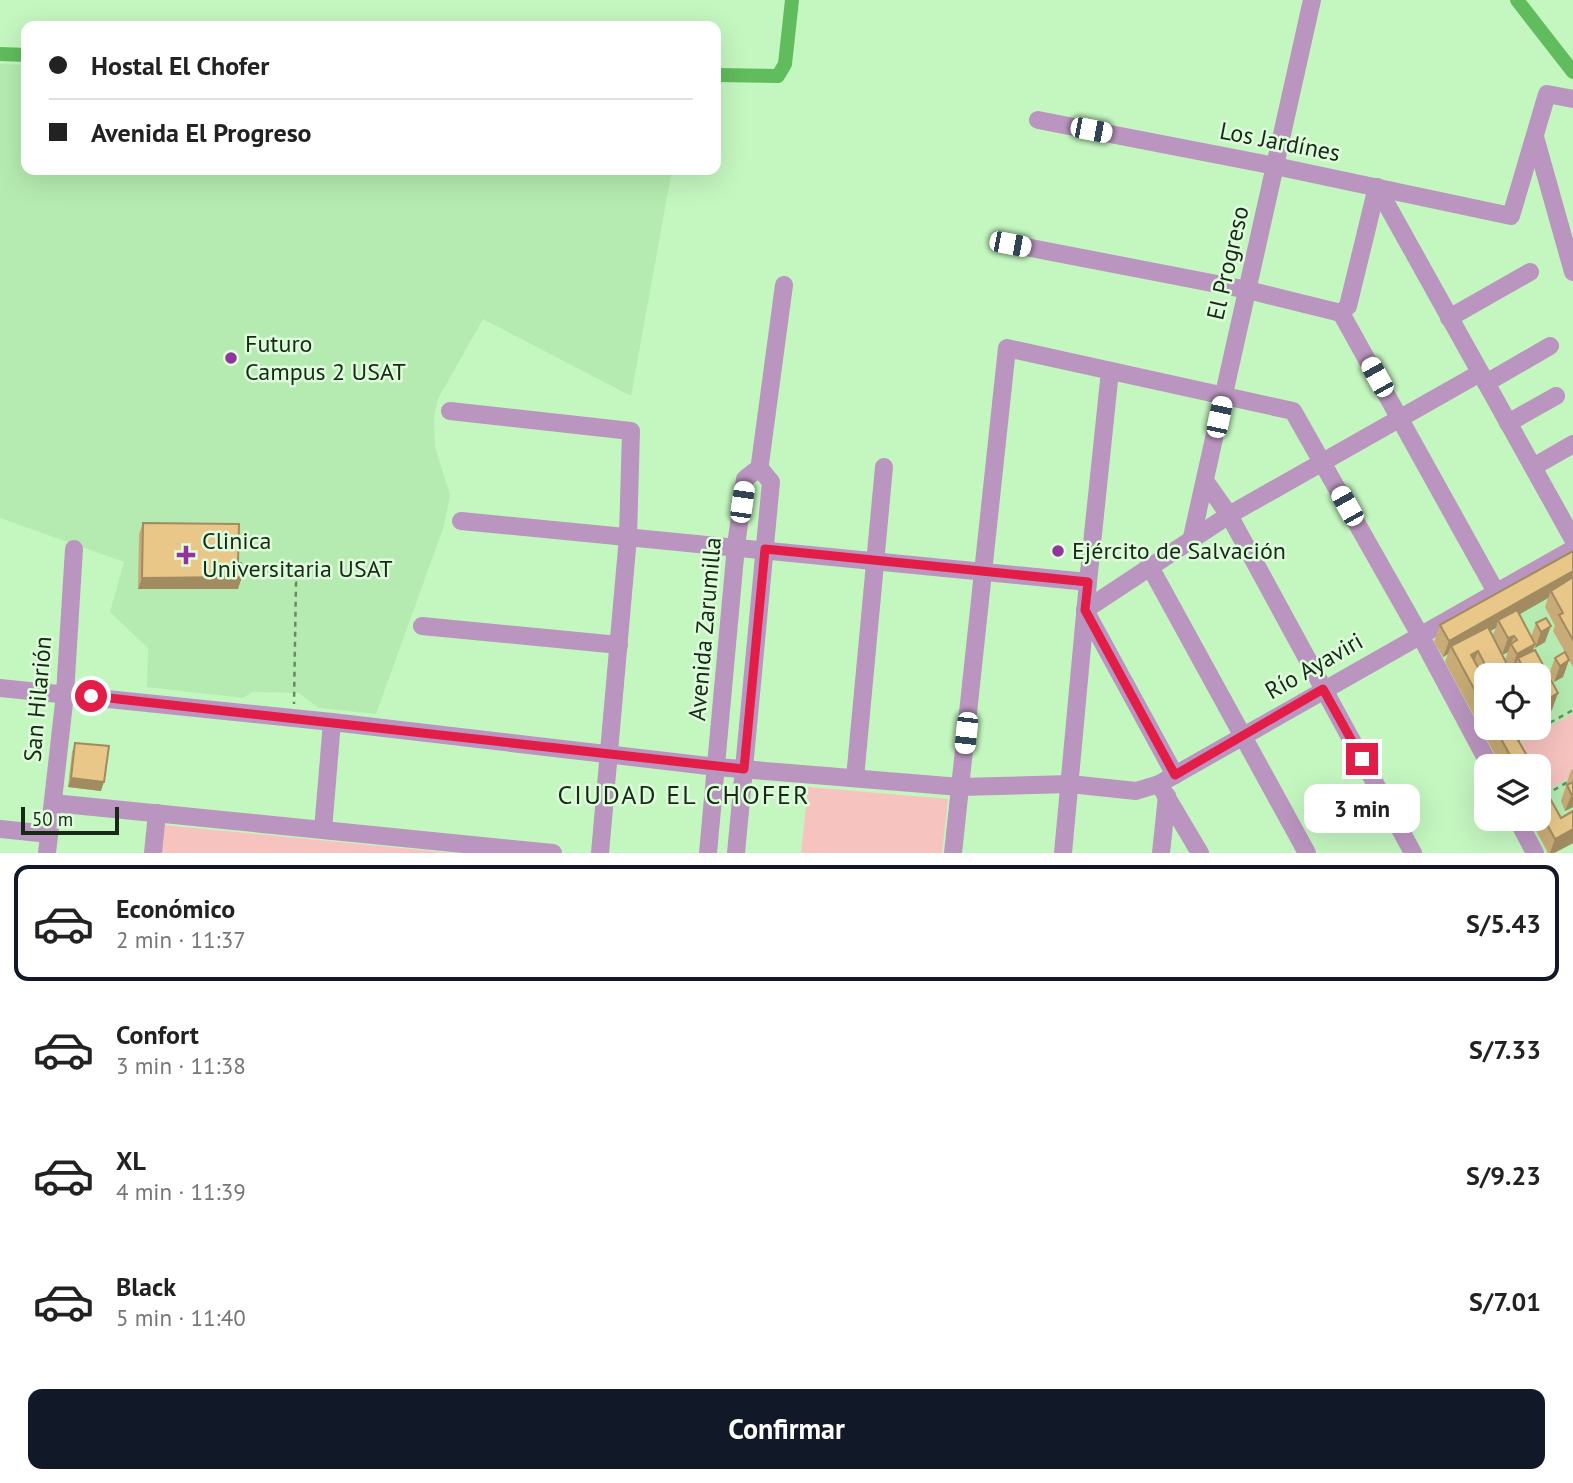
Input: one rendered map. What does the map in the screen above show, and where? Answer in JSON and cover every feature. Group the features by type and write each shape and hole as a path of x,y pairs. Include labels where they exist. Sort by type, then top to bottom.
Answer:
{"street":[{"name":"El Progreso","path":"1192,537 1312,0"},
{"path":"1573,99 1546,94 1534,137 1569,245 1573,272"},
{"name":"Los Jardínes","path":"1038,120 1511,216 1534,137"},
{"path":"1341,313 1348,306 1377,187"},
{"path":"1377,187 1573,539"},
{"path":"1010,244 1248,290 1341,313 1496,592"},
{"path":"1449,318 1530,272"},
{"path":"736,853 771,482 759,471 784,285"},
{"path":"1085,610 1228,515 1400,419 1550,346"},
{"path":"953,853 1007,348 1293,411 1420,635 1484,754"},
{"path":"1063,853 1085,610 1111,371"},
{"path":"1508,423 1556,396"},
{"path":"450,411 631,431 628,537 600,853"},
{"path":"1533,467 1573,444"},
{"path":"855,778 884,467"},
{"name":"Avenida Zarumilla","path":"708,853 736,546 745,480 755,471 759,471"},
{"path":"1205,481 1228,515 1413,853"},
{"path":"461,521 1088,582"},
{"name":"Río Ayaviri","path":"0,688 332,722 717,767 960,787 1070,784 1136,791 1167,785 1242,736 1573,549"},
{"name":"San Hilarión","path":"47,853 65,694 74,550"},
{"path":"1149,565 1307,853"},
{"path":"1085,610 1200,853"},
{"path":"422,626 619,645"},
{"path":"323,830 332,722"},
{"path":"1161,853 1167,785"},
{"path":"52,803 323,830 484,850 553,853"},
{"path":"153,853 157,813"},
{"path":"0,829 49,834"},
{"path":"1523,831 1535,853"}],"path":[{"path":"236,570 291,573 296,582 295,718"},
{"path":"1511,745 1573,710"},
{"path":"1551,791 1573,779"}],"shaded area":[{"name":"Futuro Campus 2 USAT","path":"0,64 21,65 21,175 671,175 631,396 483,319 438,399 434,416 435,447 450,495 444,526 376,714 319,708 299,693 252,692 243,698 147,687 148,648 110,612 124,562 0,518"},
{"path":"1573,562 1573,844 1556,853 1546,853 1534,831 1551,831 1551,754 1494,754 1486,740 1551,740 1551,663 1474,663 1474,718 1432,640"},
{"path":"1573,714 1573,776 1551,788 1551,754 1518,754 1514,746 1525,740 1551,740 1551,726"},
{"path":"808,787 948,799 942,853 801,853"},
{"path":"163,825 453,853 161,853"}],"building":[{"name":"Clinica Universitaria USAT","path":"143,523 239,524 238,563 241,563 242,577 142,578"},
{"path":"1573,551 1573,571 1449,641 1440,625"},
{"path":"1573,577 1573,640 1559,615 1563,613 1551,591"},
{"path":"1517,610 1535,644 1517,654 1511,644 1517,640 1514,636 1508,638 1498,620"},
{"path":"1546,618 1551,626 1541,632 1536,623"},
{"path":"1488,627 1506,663 1484,663 1478,651 1471,655 1475,663 1474,689 1451,646"},
{"path":"1535,650 1542,663 1521,663 1518,658"},
{"path":"1565,652 1569,660 1560,666 1555,658"},
{"path":"1551,680 1558,693 1551,697"},
{"path":"1502,740 1518,740 1526,754 1509,754"},
{"path":"75,743 109,746 104,782 71,778"},
{"path":"1573,782 1573,794 1571,794 1567,785"},
{"path":"1551,800 1561,818 1573,811 1573,829 1555,839 1551,831"}],"waterway":[{"path":"721,75 778,76 785,64 792,0"},
{"path":"1517,0 1573,72"},
{"path":"0,54 21,55"}],"place":[{"name":"Futuro Campus 2 USAT","path":"231,358"},
{"name":"Ejército de Salvación","path":"1058,551"},
{"name":"Clinica Universitaria USAT","path":"186,555"}],"district":[{"name":"CIUDAD EL CHOFER","path":"684,795"}],"route":[{"path":"91,696 744,769 765,549 1088,582 1085,610 1175,775 1323,689 1362,759"}]}
